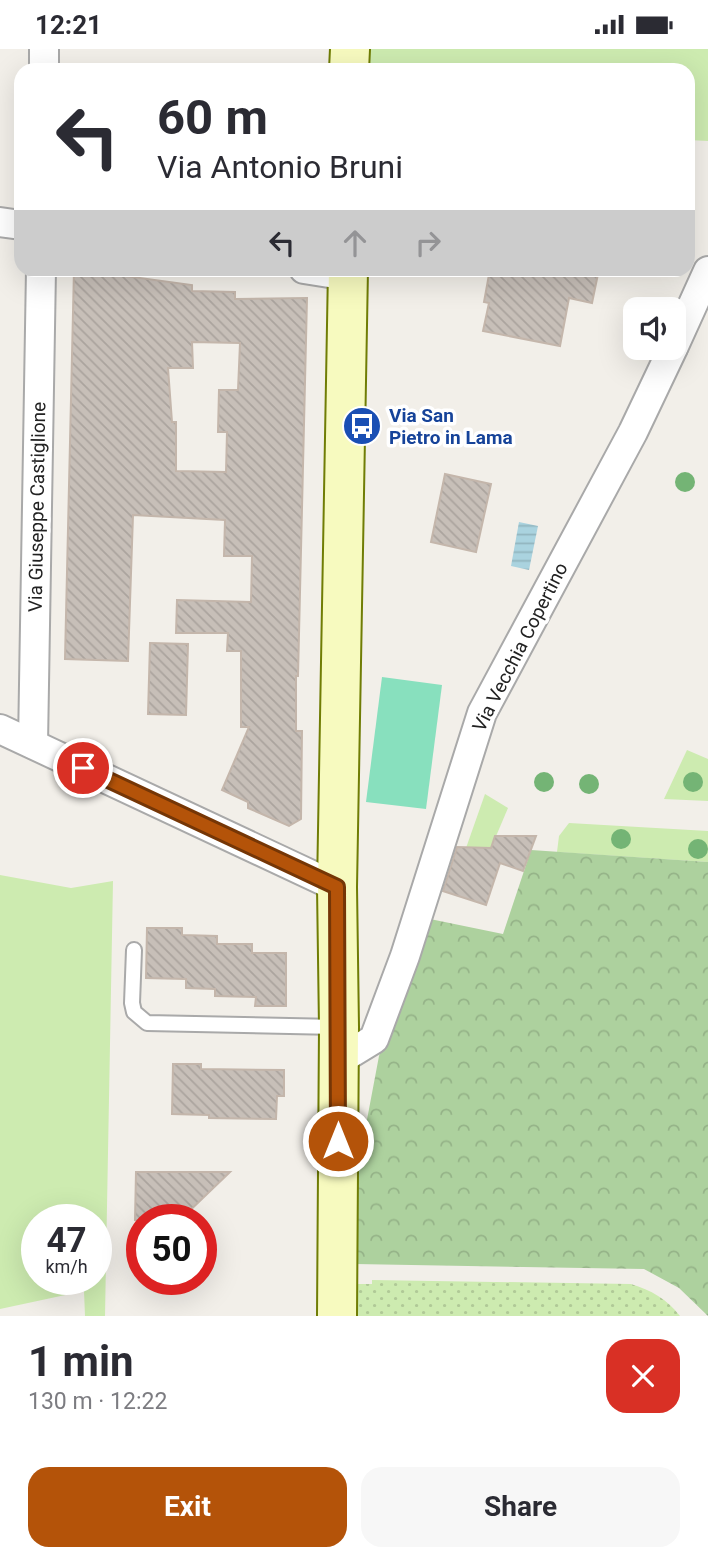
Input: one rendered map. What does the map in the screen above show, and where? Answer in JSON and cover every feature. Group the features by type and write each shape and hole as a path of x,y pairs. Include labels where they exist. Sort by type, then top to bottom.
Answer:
{"main road":[{"path":"337,1316 337,887 348,277"}],"street":[{"name":"Via Vecchia Copertino","path":"686,319 708,271"},
{"name":"Via Giuseppe Castiglione","path":"33,744 41,277"},
{"name":"Via Vecchia Copertino","path":"338,1044 374,1039 409,945 482,713 634,432 667,360"},
{"path":"0,729 337,887"}],"lane":[{"path":"134,950 134,1012 147,1023 338,1044"}],"green space":[{"path":"369,49 708,49 708,141 695,140 695,63 369,63"},
{"path":"382,677 442,685 426,809 366,802"},
{"path":"687,750 708,759 708,801 664,799"},
{"path":"485,794 508,808 491,848 466,848"},
{"path":"569,823 708,831 708,862 557,852 559,836"},
{"path":"531,850 708,862 708,1316 679,1288 644,1269 355,1264 356,1178 379,1056 430,919 503,934"},
{"path":"0,875 71,888 113,881 107,1204 21,1204 21,1295 65,1295 0,1309"},
{"path":"372,1280 631,1284 658,1296 680,1316 353,1316 354,1284 372,1284"},
{"path":"84,1295 105,1295 105,1316 85,1316"}],"water":[{"path":"519,522 538,526 529,570 511,566"}],"building":[{"path":"74,277 133,277 192,285 192,291 235,292 235,299 307,298 296,676 296,731 302,731 301,819 289,826 248,808 248,802 222,790 249,727 241,727 241,651 227,651 228,633 176,633 177,600 251,602 252,556 224,556 225,520 133,515 128,661 65,659","holes":["192,342 240,343 238,390 219,390 218,432 227,432 226,472 176,471 176,422 172,422 168,368 193,368"]},
{"path":"489,277 597,277 592,303 569,298 560,346 483,331 489,303 484,302"},
{"path":"445,474 491,484 476,552 431,542"},
{"path":"150,643 188,644 186,715 148,714"},
{"path":"495,836 536,836 523,871 500,863 486,905 443,891 457,847 491,848"},
{"path":"147,928 182,928 182,935 217,936 217,944 252,944 252,953 286,953 286,1006 255,1006 256,997 215,996 215,989 186,988 186,979 146,978"},
{"path":"173,1064 201,1064 201,1069 284,1070 284,1096 277,1096 276,1119 209,1118 209,1115 172,1114"},
{"path":"136,1172 230,1172 197,1204 135,1204"}],"place":[{"name":"Via San Pietro in Lama","path":"362,426"}],"route":[{"path":"83,768 337,887 338,1141"}]}
